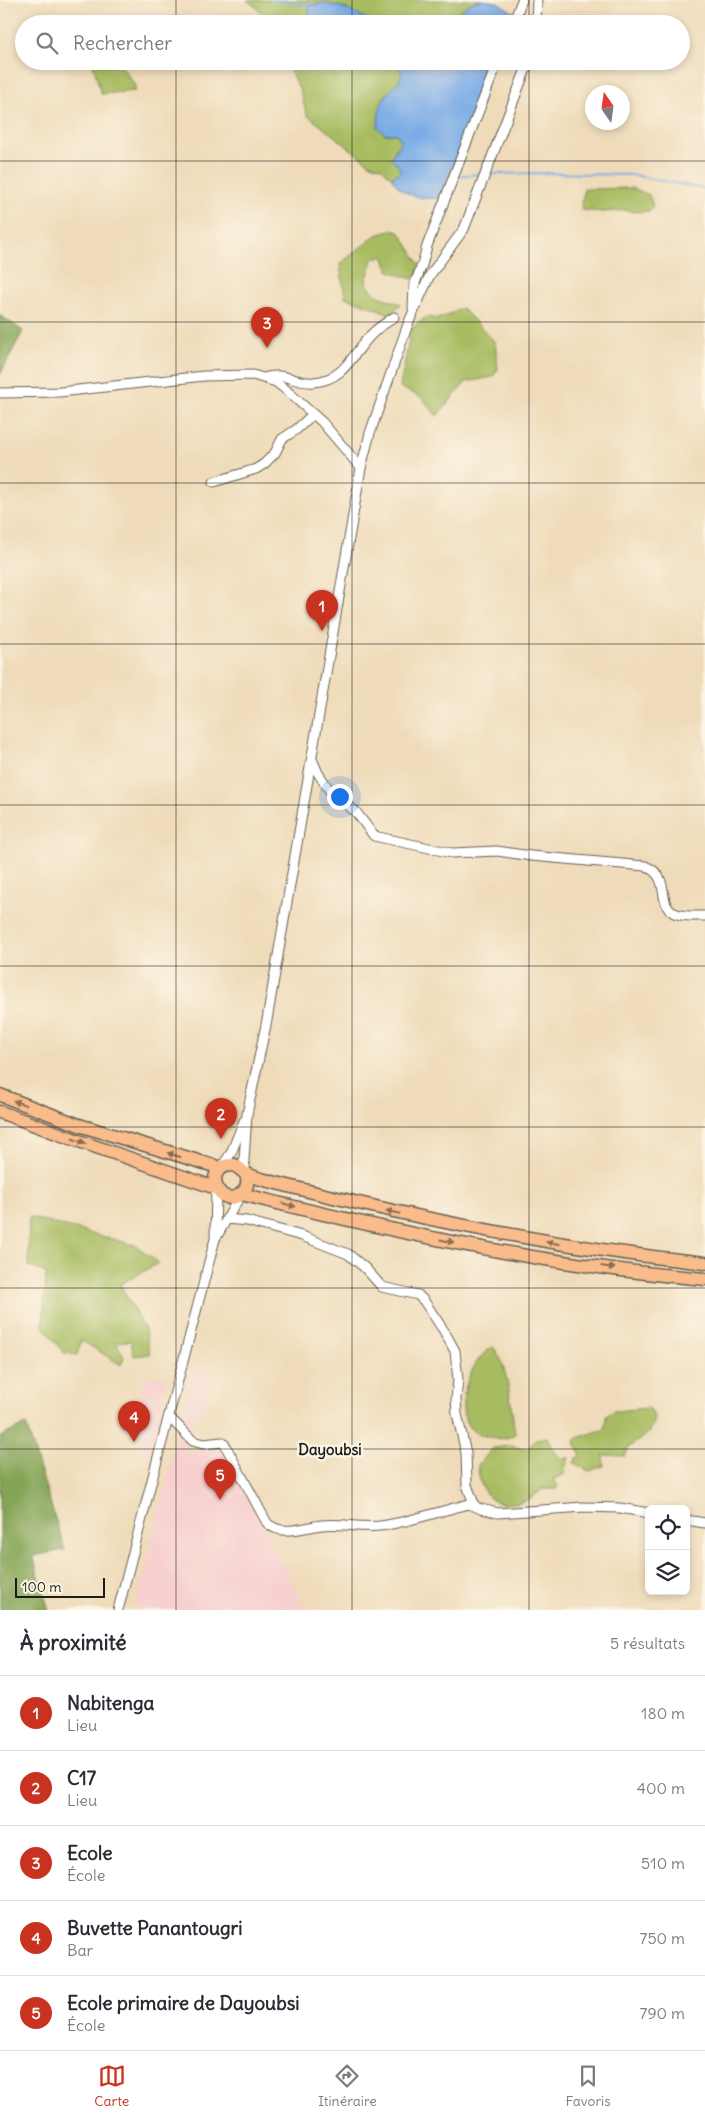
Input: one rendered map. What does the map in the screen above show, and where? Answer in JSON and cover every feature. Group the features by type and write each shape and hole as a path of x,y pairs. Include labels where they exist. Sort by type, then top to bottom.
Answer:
{"highway":[{"path":"0,1095 79,1124 221,1168 235,1165 246,1174 336,1199 500,1234 572,1246 705,1263"},
{"path":"0,1112 216,1188 222,1195 227,1197 241,1194 410,1234 567,1262 705,1279"},
{"path":"216,1188 215,1177 221,1168"},
{"path":"241,1194 247,1184 246,1174"}],"street":[{"path":"516,15 522,0"},
{"path":"536,15 537,0"},
{"path":"413,314 414,286 427,246 495,70"},
{"path":"246,1174 244,1160 247,1114 267,1020 361,468 378,408 413,314 430,275 464,229 525,70"},
{"path":"264,378 274,374 313,382 333,376 339,373 355,356 374,331 394,317"},
{"path":"0,393 60,392 217,375 244,374 264,378 276,382 313,414 361,468"},
{"path":"214,482 256,469 264,464 275,453 282,439 297,429 313,414"},
{"path":"312,759 318,773 330,790 356,812 374,836 452,853 497,851 645,866 653,869 660,876 664,902 669,910 677,914 705,916"},
{"path":"221,1168 231,1153 247,1114"},
{"path":"118,1610 215,1239 216,1188"},
{"path":"215,1239 241,1194"},
{"path":"226,1219 247,1221 302,1236 348,1254 365,1268 382,1287 418,1295 424,1301 444,1331 454,1351 458,1380 457,1414 465,1446 467,1485 474,1504 481,1509 498,1513 584,1507 620,1508 645,1512"},
{"path":"169,1416 193,1441 203,1444 222,1442 225,1445 267,1523 277,1530 295,1530 322,1525 378,1526 474,1504"},
{"path":"690,1521 705,1523"}],"shaded area":[{"path":"194,1367 205,1367 204,1380 209,1381 204,1414 194,1412 184,1455 221,1445 306,1610 135,1610"},
{"path":"167,1376 149,1459 141,1456 144,1440 128,1433 124,1425 131,1399 137,1400 144,1377"}],"green space":[{"path":"247,0 481,0 471,3 459,15 359,15 342,7 323,3 310,15 265,15"},
{"path":"95,70 124,70 135,85 135,91 101,94"},
{"path":"290,70 400,70 402,73 400,82 384,97 385,134 397,134 401,141 400,173 391,177 381,167 370,164 307,115 300,91"},
{"path":"633,188 649,195 653,206 649,211 603,212 581,210 584,189"},
{"path":"394,230 399,231 420,265 415,280 389,271 383,256 372,259 366,283 376,295 401,304 390,314 345,297 340,264 376,235"},
{"path":"462,308 495,342 498,369 493,377 466,382 437,416 422,398 400,387 411,329 426,317 438,319"},
{"path":"0,315 23,331 0,375"},
{"path":"29,1217 135,1245 159,1263 120,1284 145,1330 150,1354 134,1356 131,1341 116,1342 124,1357 121,1365 81,1340 77,1355 64,1353 43,1326 46,1273 28,1266"},
{"path":"493,1347 498,1354 506,1375 515,1434 503,1438 486,1436 473,1431 465,1418 463,1407 467,1383 472,1371 485,1353"},
{"path":"647,1408 652,1411 654,1419 649,1433 629,1447 625,1456 603,1455 604,1466 589,1471 574,1463 581,1455 575,1442 577,1438 605,1429 606,1416 614,1411"},
{"path":"26,1424 65,1550 33,1556 49,1610 0,1610 0,1437"},
{"path":"547,1437 556,1453 562,1459 569,1458 564,1470 566,1474 553,1479 558,1486 556,1489 542,1489 532,1497 510,1504 496,1502 490,1498 484,1491 481,1483 478,1465 493,1448 512,1446 526,1450 537,1439"}],"water":[{"path":"481,0 497,2 513,12 512,15 459,15 471,3"},
{"path":"323,3 342,7 359,15 310,15 309,5"},
{"path":"400,70 491,70 441,198 419,197 406,193 400,189 391,177 400,173 399,166 391,158 401,141 397,134 385,134 378,128 378,119 380,107 384,99 397,83 402,73"}],"waterway":[{"path":"273,0 309,5"},
{"path":"457,176 482,174"},
{"path":"490,174 633,175 705,189"}],"place":[{"name":"Ecole","path":"267,348"},
{"name":"Nabitenga","path":"322,631"},
{"name":"C17","path":"221,1139"},
{"name":"Buvette Panantougri","path":"134,1442"},
{"name":"Ecole primaire de Dayoubsi","path":"220,1500"}],"district":[{"name":"Dayoubsi","path":"330,1449"}]}
